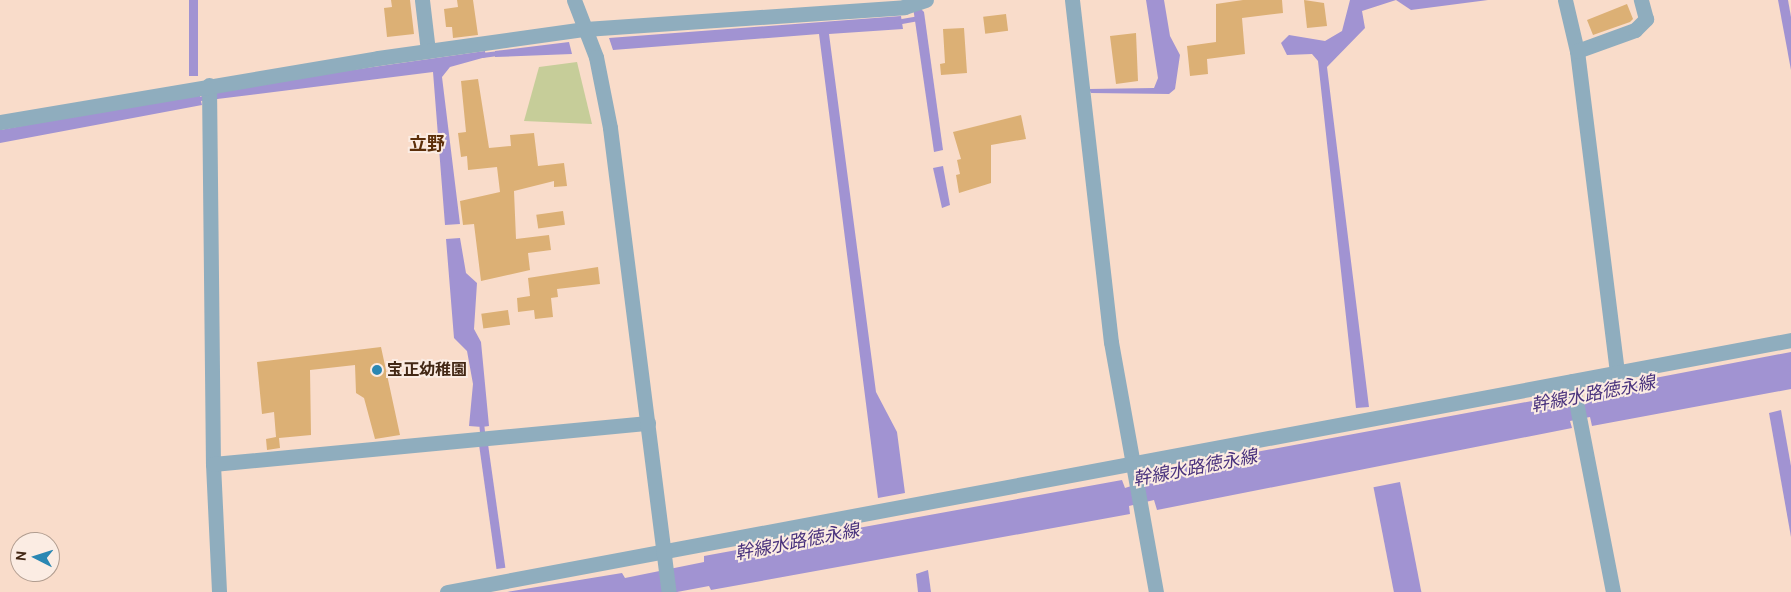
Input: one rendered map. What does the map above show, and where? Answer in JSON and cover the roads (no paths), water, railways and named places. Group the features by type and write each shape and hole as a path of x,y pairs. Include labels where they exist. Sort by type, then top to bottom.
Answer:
{"street":[{"path":"422,0 428,51"},
{"path":"574,0 585,29 610,128 669,592"},
{"path":"1072,0 1111,342 1156,592"},
{"path":"1565,0 1577,51 1617,372"},
{"path":"1577,51 1635,30 1646,19 1641,0"},
{"path":"0,122 209,85 585,29 919,2"},
{"path":"209,85 213,464 220,592"},
{"path":"447,592 1132,462 1791,340"},
{"path":"1572,381 1613,592"},
{"path":"213,464 648,424"}],"water":[{"path":"189,0 198,0 198,76 189,76"},
{"path":"912,0 924,12 943,150 934,152"},
{"path":"1146,0 1164,0 1170,36 1180,55 1175,89 1169,94 1091,93 1089,89 1154,88 1158,78"},
{"path":"1350,0 1396,0 1362,11 1365,28 1327,67 1369,407 1356,408 1318,61 1312,54 1287,55 1281,43 1289,35 1325,41 1342,31"},
{"path":"1396,0 1488,0 1411,10"},
{"path":"1778,0 1788,0 1791,17 1791,70"},
{"path":"901,16 903,29 829,34 876,392 897,432 905,493 878,498 819,34 613,50 609,38"},
{"path":"569,42 572,54 495,57 495,51"},
{"path":"485,51 486,57 450,67 442,77 460,224 445,225 433,72 201,101 202,105 0,143 0,130 200,93 200,97 219,89"},
{"path":"943,166 950,205 942,208 933,168"},
{"path":"460,238 466,273 477,283 474,329 481,342 489,426 482,427 469,426 473,384 467,351 454,338 446,239"},
{"name":"幹線水路徳永線","path":"1791,352 1791,389 1592,426 1590,417 1570,421 1572,428 1157,510 1154,500 1129,506 1130,514 711,590 709,586 677,592 507,592 622,573 625,578 704,562 704,556 1122,480 1125,488 1150,480 1148,472 1564,395 1565,404 1588,399 1587,391"},
{"path":"1781,410 1791,466 1791,537 1769,413"},
{"path":"488,444 505,568 496,569 479,445"},
{"path":"1400,482 1421,592 1394,592 1373,487"},
{"path":"928,570 931,592 918,592 916,574"}],"waterway":[{"path":"896,22 918,18"},
{"path":"482,55 499,53"},
{"path":"482,427 483,437"}],"place":[{"name":"宝正幼稚園","path":"377,370"}],"district":[{"name":"立野","path":"427,144"}]}
